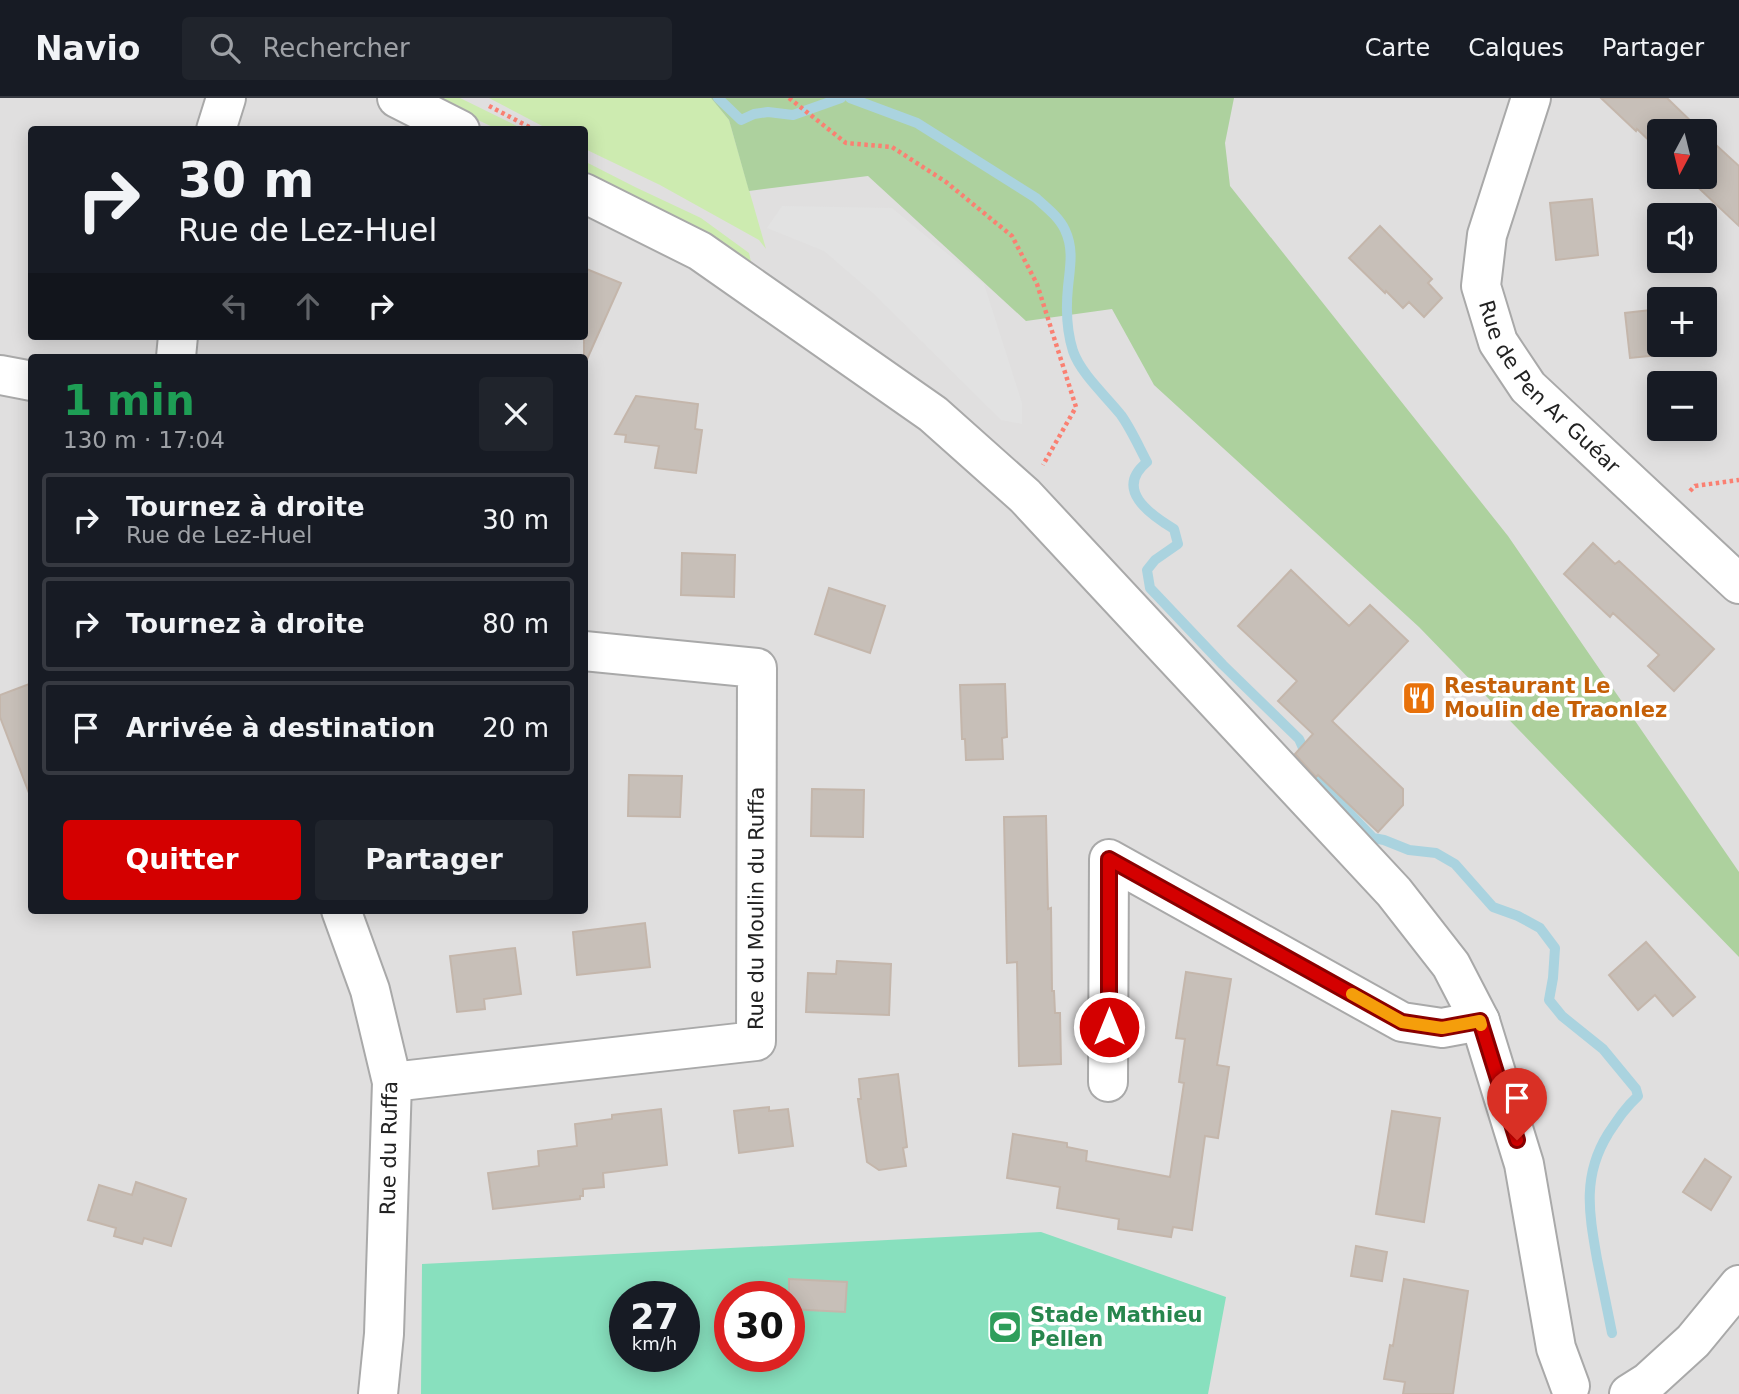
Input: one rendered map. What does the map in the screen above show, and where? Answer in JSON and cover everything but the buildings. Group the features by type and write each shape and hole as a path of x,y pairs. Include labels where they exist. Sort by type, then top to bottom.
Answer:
{"street":[{"path":"217,126 226,98"},
{"path":"397,98 473,117"},
{"name":"Rue de Pen Ar Guéar","path":"1531,98 1487,235 1481,286 1498,342 1528,387 1739,584"},
{"path":"588,195 700,251 933,414 1025,496 1394,892 1451,965 1480,1021 1524,1164 1556,1348 1566,1390 1588,1383 1605,1389 1610,1394"},
{"path":"0,375 28,379"},
{"name":"Rue du Moulin du Ruffa","path":"392,1082 756,1041 757,668 588,651"},
{"path":"1108,1082 1109,859 1402,1022 1442,1028 1480,1021"},
{"name":"Rue du Ruffa","path":"342,914 370,990 392,1082 384,1334 378,1394"},
{"path":"1629,1394 1648,1382 1693,1341 1739,1285"}],"path":[{"path":"789,98 846,143 892,147 946,182 1012,236 1037,284 1076,407 1025,496"},
{"path":"473,117 516,126"},
{"path":"1668,517 1695,486 1739,480"}],"shaded area":[{"path":"0,98 1739,98 1739,1394 0,1394"},
{"path":"782,206 892,208 984,284 1022,403 1022,424 1001,420 874,294 824,251 767,228"}],"green space":[{"path":"431,98 460,98 517,126 491,126"},
{"path":"489,98 711,98 729,120 766,249 759,240 660,185 588,150 588,126 542,126"},
{"path":"711,98 1234,98 1225,143 1230,186 1508,536 1739,872 1739,957 1419,627 1154,385 1112,309 1026,321 868,176 749,191 729,120"},
{"path":"588,163 701,218 749,253 752,266 588,174"},
{"name":"Stade Mathieu Pellen","path":"1041,1232 1226,1297 1208,1394 421,1394 422,1264"}],"waterway":[{"path":"718,98 741,120 768,112 793,115 841,98"},
{"path":"850,98 917,123 1036,198 1056,217 1070,244 1067,311 1073,351 1088,376 1125,420 1147,462 1138,472 1134,491 1146,508 1174,529 1178,544 1155,560 1147,570 1150,588 1223,665 1299,739 1317,779 1373,838 1409,850 1436,853 1455,864 1493,907 1540,928 1555,948 1549,1000 1562,1016 1603,1049 1636,1089 1638,1096 1625,1109 1608,1134 1594,1165 1591,1180 1592,1226 1612,1333"}],"slow traffic":[{"path":"1352,994 1402,1022 1442,1028 1480,1021 1481,1025"}],"place":[{"name":"Restaurant Le Moulin de Traonlez","path":"1419,698"},
{"name":"Stade Mathieu Pellen","path":"1005,1327"}],"route":[{"path":"1109,1027 1109,859 1402,1022 1442,1028 1480,1021 1517,1140"}]}
